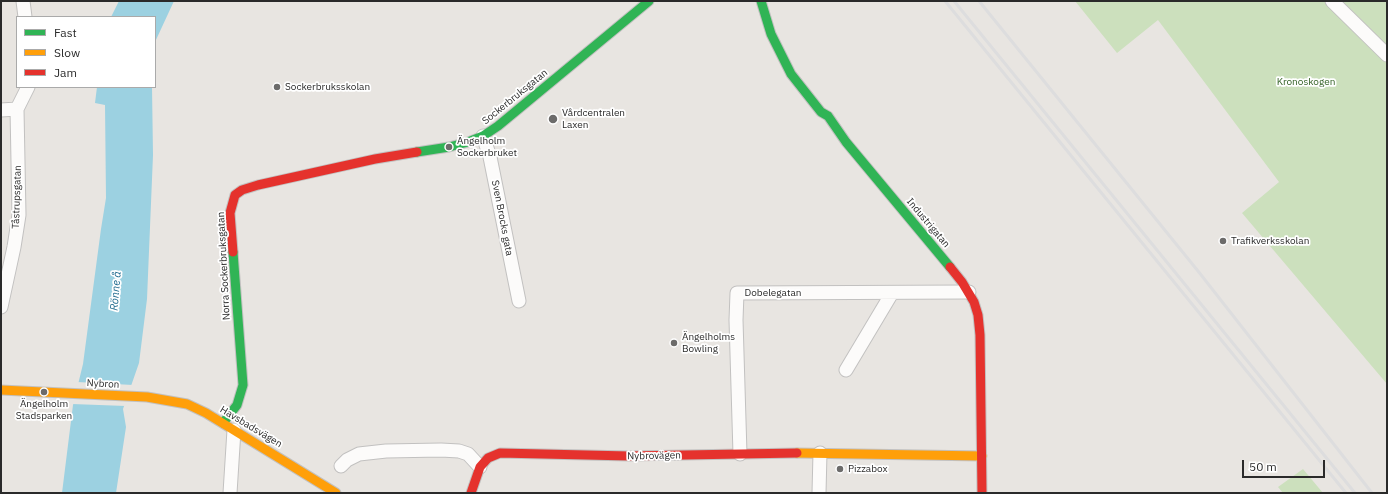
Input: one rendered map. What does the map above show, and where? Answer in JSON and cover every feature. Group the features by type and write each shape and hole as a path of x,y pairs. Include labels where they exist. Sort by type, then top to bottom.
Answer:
{"street":[{"path":"23,1 25,16"},
{"name":"Sockerbruksgatan","path":"324,170 375,159 449,147 483,136 498,126 649,1"},
{"name":"Industrigatan","path":"761,1 771,34 791,74 821,112 828,116 846,142 969,292 976,309 980,335 982,493"},
{"path":"1332,1 1387,55"},
{"path":"1,110 17,109 28,88"},
{"name":"Tåstrupsgatan","path":"1,307 14,247 19,215 17,109"},
{"name":"Sven Brocks gata","path":"483,136 490,157 519,301"},
{"name":"Norra Sockerbruksgatan","path":"228,427 243,385 230,213 235,195 242,190 258,185 324,170"},
{"name":"Dobelegatan","path":"740,454 736,327 737,293 969,292"},
{"path":"846,370 892,293"},
{"name":"Nybron","path":"1,390 147,397"},
{"name":"Havsbadsvägen","path":"147,397 187,404 206,413 336,493"},
{"path":"228,427 230,493"},
{"path":"341,466 347,460 359,454 386,451 459,451 468,454 480,467 471,493"},
{"name":"Nybrovägen","path":"480,467 488,458 500,453 629,456 820,453 982,456"},
{"path":"819,493 820,453"}],"green space":[{"name":"Kronoskogen","path":"1075,1 1387,1 1387,384 1242,213 1279,182 1158,20 1117,53"},
{"path":"1303,469 1323,493 1283,493 1278,487"}],"water":[{"path":"119,1 174,1 156,40 156,16 112,16"},
{"name":"Rönne å","path":"97,88 152,88 153,155 147,299 139,363 123,409 126,427 116,493 62,493 73,405 83,364 106,198 105,105 95,103"}],"pier":[{"path":"77,382 133,385 126,406 72,404"}],"railway":[{"path":"945,1 1346,493"},
{"path":"954,1 1355,493"},
{"path":"979,1 1198,271 1372,493"}],"traffic: fast":[{"path":"417,152 449,147 483,136 498,126 649,1"},
{"path":"761,1 771,34 791,74 821,112 828,116 846,142 950,267"},
{"path":"223,423 237,405 243,385 233,252"}],"traffic: slow":[{"path":"1,390 147,397 187,404 206,413 336,493"},
{"path":"797,453 982,456"}],"traffic: jam":[{"path":"233,252 230,213 235,195 242,190 258,185 375,159 417,152"},
{"path":"950,267 962,282 974,302 978,315 980,335 982,493"},
{"path":"471,493 480,467 488,458 500,453 629,456 797,453"}],"place":[{"name":"Sockerbruksskolan","path":"277,87"},
{"name":"Vårdcentralen Laxen","path":"553,119"},
{"name":"Ängelholm Sockerbruket","path":"449,147"},
{"name":"Trafikverksskolan","path":"1223,241"},
{"name":"Ängelholms Bowling","path":"674,343"},
{"name":"Ängelholm Stadsparken","path":"44,392"},
{"name":"Pizzabox","path":"840,469"}]}
